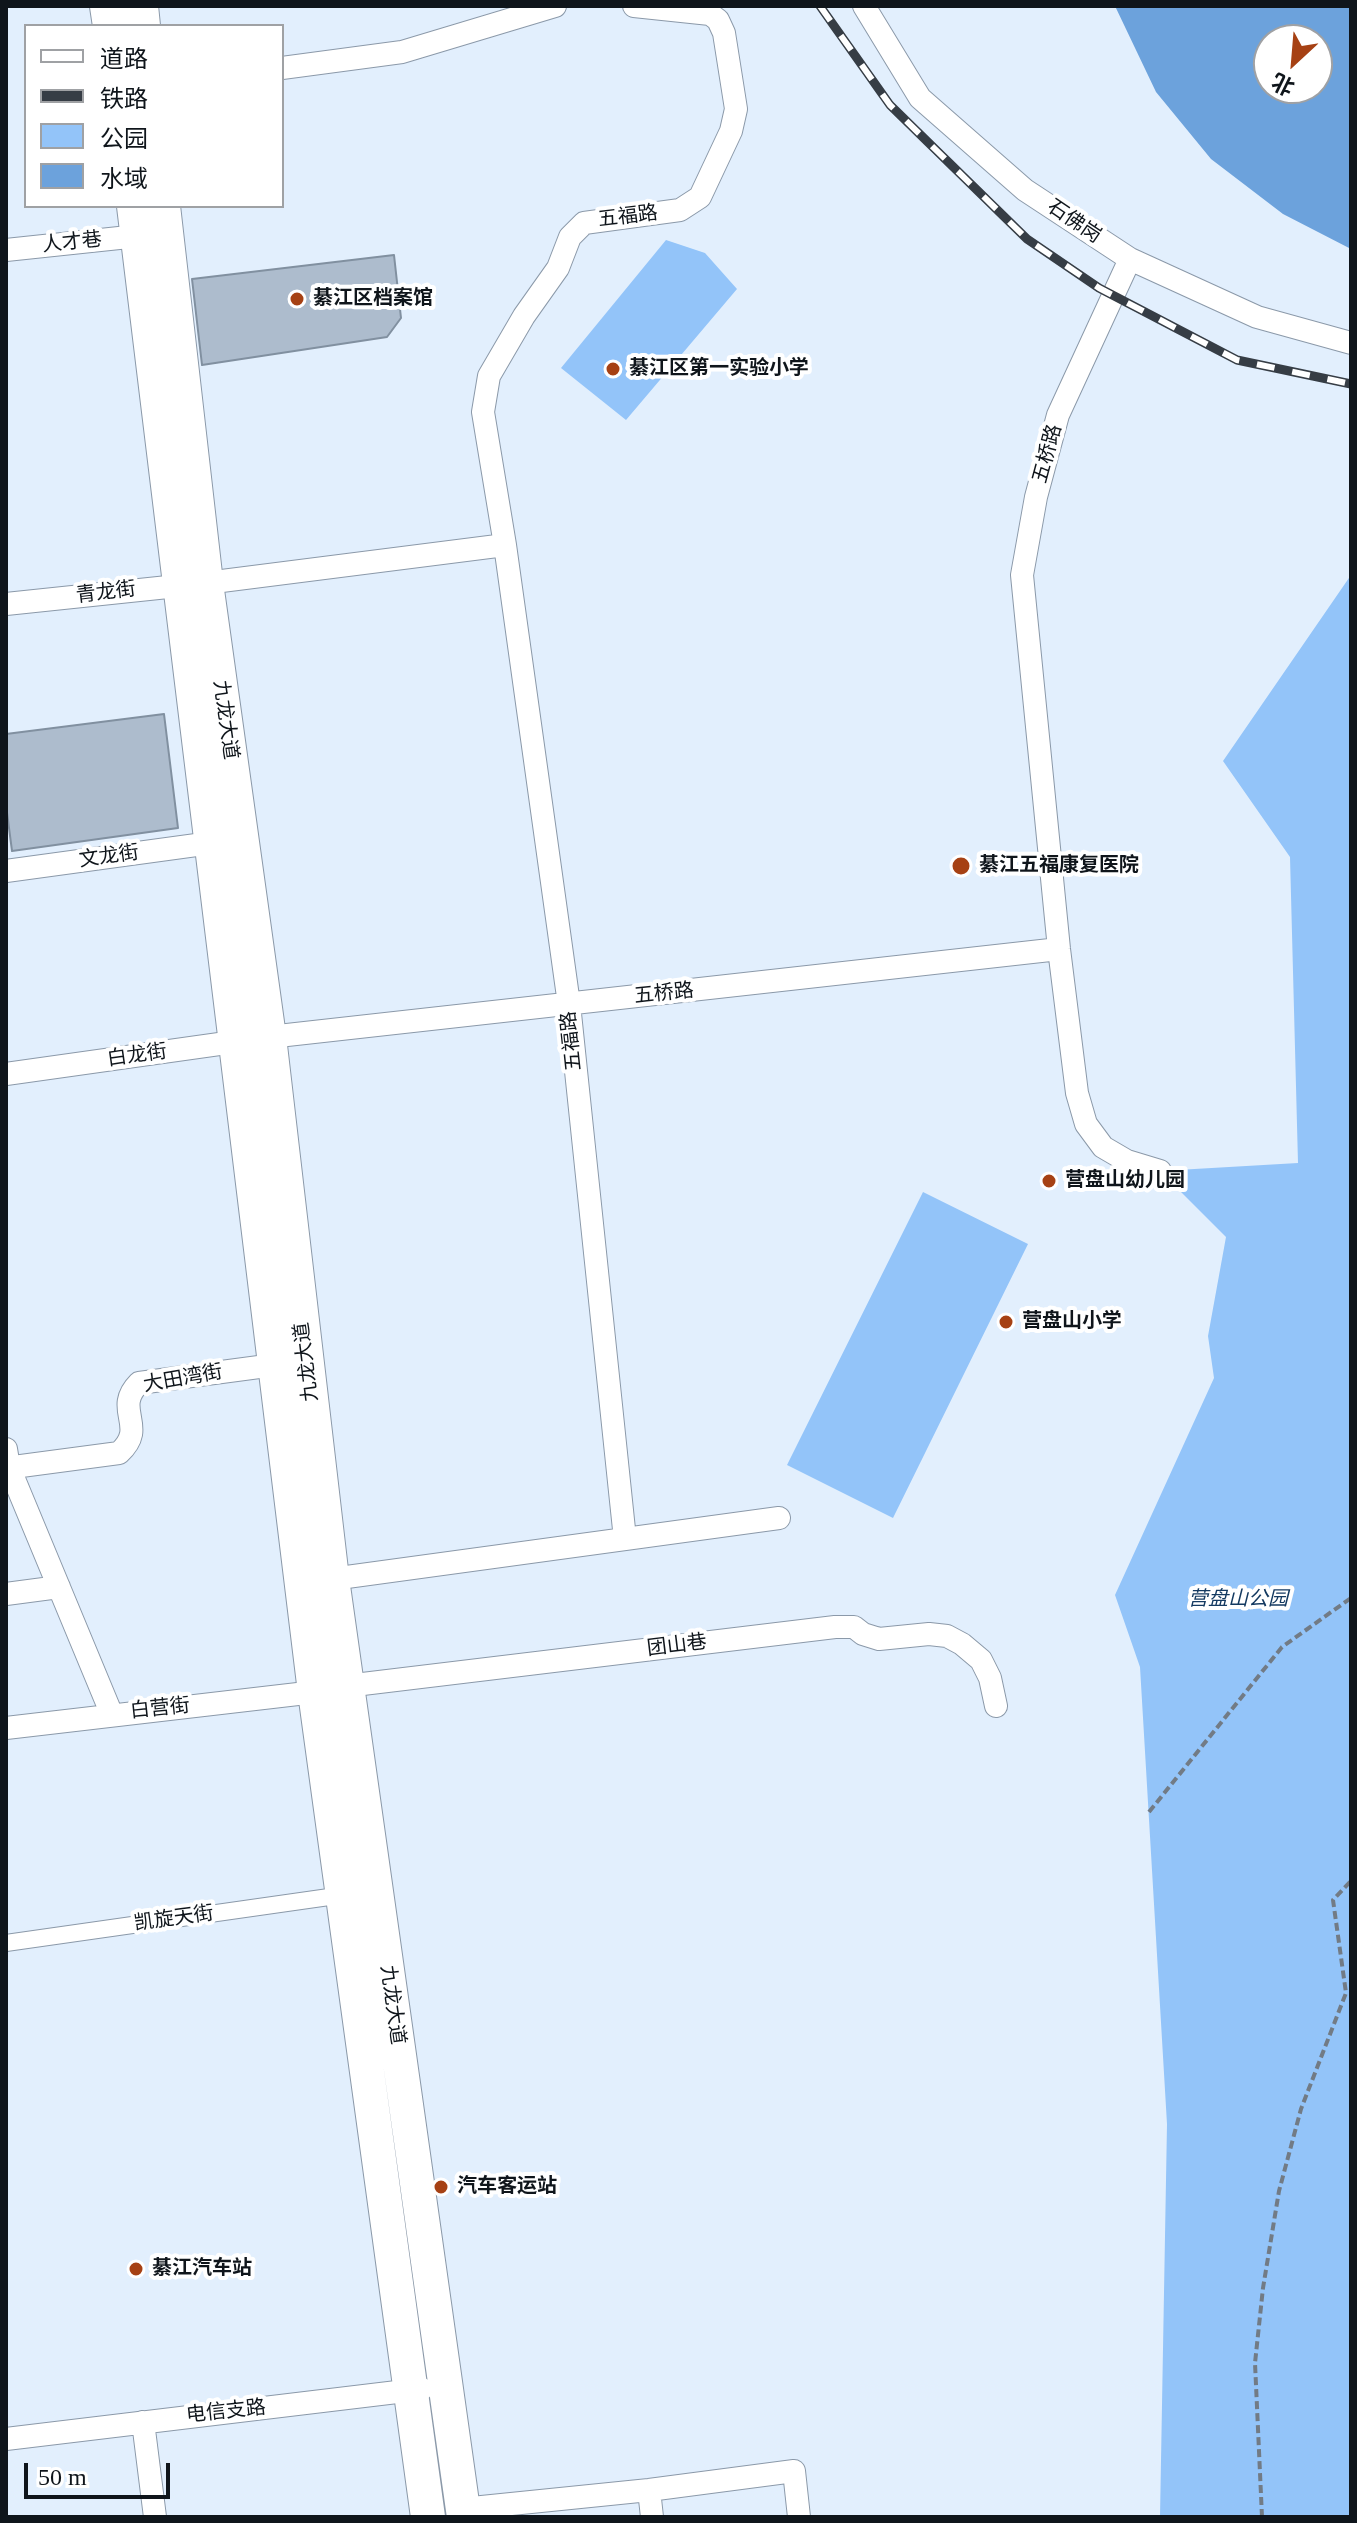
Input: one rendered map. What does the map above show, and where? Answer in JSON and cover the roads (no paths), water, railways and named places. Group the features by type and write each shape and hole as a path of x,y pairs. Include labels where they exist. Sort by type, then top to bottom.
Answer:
{"main road":[{"name":"九龙大道","path":"163,208 211,843 252,1040 274,1365 446,2385 463,2513"},
{"name":"九龙大道","path":"136,221 193,584 252,1040 332,1579 331,1689 343,1895 428,2517"}],"street":[{"path":"284,68 402,52 555,6"},
{"name":"五福路","path":"625,1539 569,1004 505,545 483,412 489,376 524,316 558,268 570,237 584,223 680,210 700,197 731,131 736,109 724,33 718,20 710,14 634,6"},
{"name":"石佛岗","path":"864,6 920,98 1025,190 1130,259 1257,317 1351,343"},
{"name":"人才巷","path":"6,250 136,221"},
{"name":"五桥路","path":"1130,259 1058,415 1036,497 1022,575 1059,949 1077,1093 1086,1124 1103,1147 1127,1161 1160,1171"},
{"path":"193,584 505,545"},
{"name":"青龙街","path":"6,604 193,584"},
{"name":"文龙街","path":"6,871 211,843"},
{"name":"五桥路","path":"252,1040 1059,949"},
{"name":"白龙街","path":"6,1074 252,1040"},
{"name":"大田湾街","path":"7,1461 119,1453 129,1444 133,1434 128,1402 139,1383 274,1365"},
{"path":"7,1461 112,1715"},
{"path":"332,1579 779,1518"},
{"path":"6,1594 59,1587"},
{"name":"团山巷","path":"331,1689 854,1627 863,1634 879,1639 929,1634 947,1636 962,1644 981,1660 990,1678 996,1706"},
{"name":"白营街","path":"6,1728 331,1689"},
{"name":"凯旋天街","path":"6,1943 343,1895"},
{"name":"电信支路","path":"6,2439 446,2385"},
{"path":"143,2422 155,2517"},
{"path":"463,2513 794,2471 799,2517"},
{"path":"649,2490 652,2517"}],"water":[{"path":"1115,6 1351,6 1351,249 1283,214 1211,159 1156,92"}],"railway":[{"path":"820,6 890,105 1027,239 1099,288 1237,360 1351,384"}],"place":[{"name":"綦江区档案馆","path":"297,299"},
{"name":"綦江区第一实验小学","path":"613,369"},
{"name":"綦江五福康复医院","path":"961,866"},
{"name":"营盘山幼儿园","path":"1049,1181"},
{"name":"营盘山小学","path":"1006,1322"},
{"name":"汽车客运站","path":"441,2187"},
{"name":"綦江汽车站","path":"136,2269"}],"park label":[{"name":"营盘山公园","path":"1238,1600"}]}
